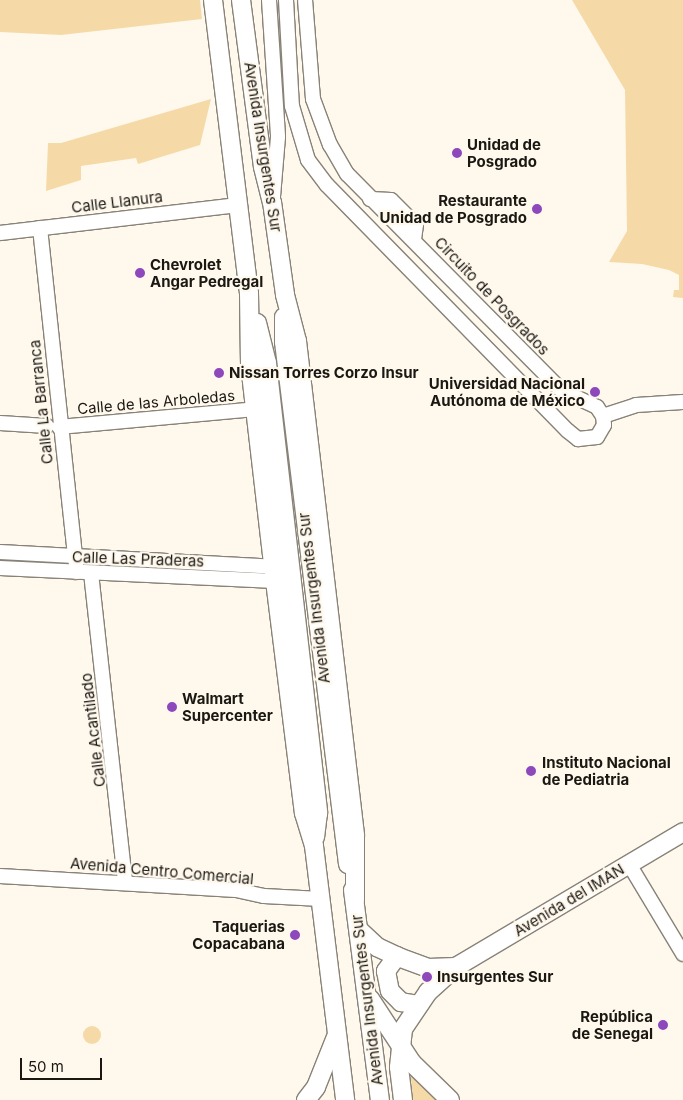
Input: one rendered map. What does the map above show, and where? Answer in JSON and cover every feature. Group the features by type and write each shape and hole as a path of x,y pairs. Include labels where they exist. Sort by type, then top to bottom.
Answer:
{"main road":[{"name":"Avenida Insurgentes Sur","path":"213,0 249,293 267,363 318,813 314,846"},
{"name":"Avenida Insurgentes Sur","path":"241,0 263,167 272,202 285,295 297,340 354,826 355,900 380,1100"},
{"name":"Avenida Insurgentes Sur","path":"249,293 250,365 274,574 304,813 314,846 345,1100"},
{"name":"Avenida del IMAN","path":"403,1100 400,1047 403,1029 418,1005 456,967 683,832"},
{"name":"Avenida del IMAN","path":"359,930 377,947 396,956 428,968 456,967"},
{"path":"396,956 386,971 390,991 401,1002 418,1005"},
{"path":"367,995 400,1047 427,1080 450,1100"},
{"path":"306,1100 316,1087 337,1034"}],"street":[{"path":"269,0 278,137 272,202"},
{"path":"286,0 292,106 298,134 308,160 373,232 498,360 578,439 588,441 597,437 604,425 603,416 636,406 683,402"},
{"name":"Circuito de Posgrados","path":"305,0 313,99 330,146 360,188 414,240 562,391 597,407 603,416"},
{"path":"340,197 354,202 360,196 360,188"},
{"path":"370,199 392,200 416,225 414,240"},
{"name":"Calle Llanura","path":"0,233 237,205"},
{"path":"373,232 374,218 387,214"},
{"name":"Calle La Barranca","path":"40,228 53,427 77,572"},
{"path":"498,360 512,356 514,342"},
{"path":"523,385 526,371 539,368"},
{"name":"Calle de las Arboledas","path":"0,423 53,427 255,409"},
{"name":"Calle Las Praderas","path":"0,552 74,556 274,574"},
{"name":"Calle Las Praderas","path":"0,568 91,573 274,574"},
{"name":"Calle Acantilado","path":"91,573 125,882"},
{"path":"629,864 683,954"},
{"name":"Avenida Centro Comercial","path":"0,876 125,882 321,899"}],"shaded area":[{"path":"0,0 200,0 202,19 61,35 0,32"},
{"path":"572,0 683,0 683,298 673,297 674,290 679,290 679,275 669,270 642,264 609,262 627,231 625,90"},
{"path":"211,99 200,145 138,164 136,158 81,166 81,180 46,191 48,143 61,143"},
{"path":"92,1026 98,1029 101,1035 98,1041 92,1044 86,1041 83,1035 86,1029"},
{"path":"410,1069 441,1100 413,1100"}],"place":[{"name":"Unidad de Posgrado","path":"457,153"},
{"name":"Restaurante Unidad de Posgrado","path":"537,209"},
{"name":"Chevrolet Angar Pedregal","path":"140,273"},
{"name":"Nissan Torres Corzo Insur","path":"219,373"},
{"name":"Universidad Nacional Autónoma de México","path":"595,392"},
{"name":"Walmart Supercenter","path":"172,707"},
{"name":"Instituto Nacional de Pediatria","path":"531,771"},
{"name":"Taquerias Copacabana","path":"295,935"},
{"name":"Insurgentes Sur","path":"427,977"},
{"name":"República de Senegal","path":"663,1025"}]}
